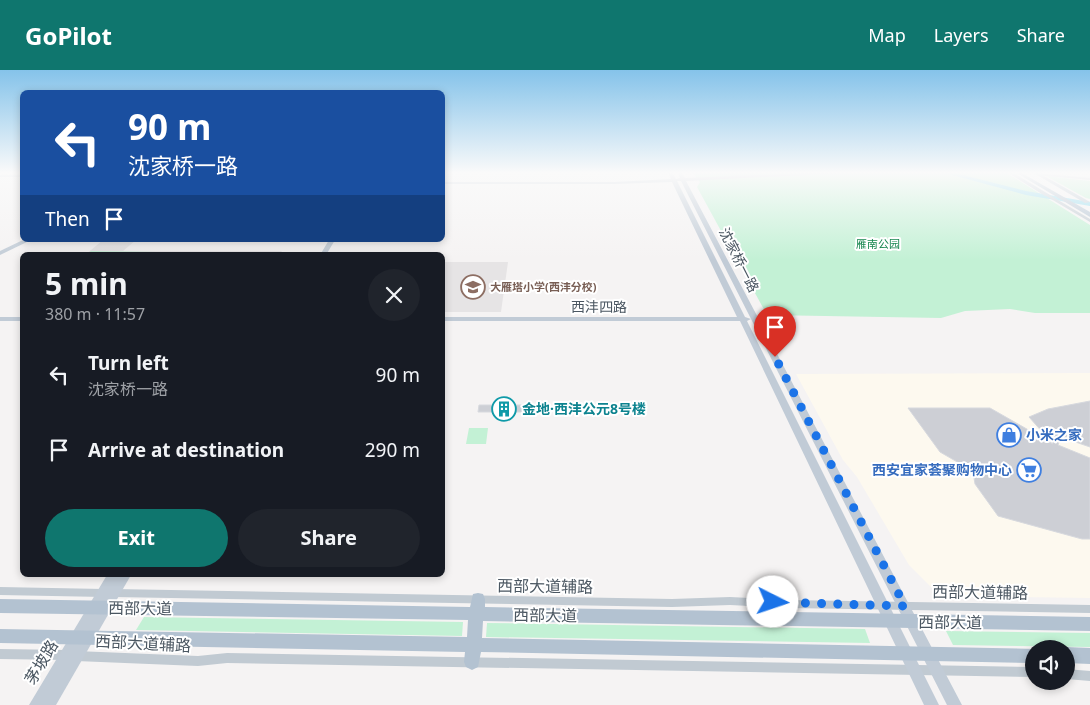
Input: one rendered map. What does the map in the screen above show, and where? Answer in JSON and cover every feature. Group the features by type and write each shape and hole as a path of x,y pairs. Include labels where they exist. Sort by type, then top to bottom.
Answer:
{"main road":[{"name":"沈家桥一路","path":"689,202 742,319 932,705"},
{"name":"沈家桥一路","path":"691,202 755,320 955,705"},
{"path":"1073,202 1088,204"},
{"path":"1073,202 1090,215"},
{"path":"0,319 20,319"},
{"name":"西沣四路","path":"445,319 755,320"},
{"path":"104,600 113,577"},
{"path":"104,600 124,577"},
{"name":"西部大道","path":"0,606 104,600 477,607 891,622 1090,624"},
{"name":"茅坡路","path":"48,705 71,656 104,600"},
{"path":"472,662 477,607"},
{"path":"0,636 1025,655"},
{"path":"1075,655 1090,656"},
{"name":"茅坡路","path":"36,705 71,656"}],"street":[{"path":"1061,202 1090,221"},
{"path":"0,252 20,242"},
{"path":"0,252 23,242"},
{"path":"0,591 104,600"},
{"name":"西部大道辅路","path":"477,607 672,603 704,600 1090,609"},
{"name":"西部大道辅路","path":"0,654 198,661 227,658 1025,672"},
{"path":"1075,675 1090,676"}],"shaded area":[{"path":"101,242 134,242 123,251 282,251 281,252 89,252"},
{"name":"大雁塔小学(西沣分校)","path":"445,262 508,262 501,312 445,312"},
{"path":"1090,373 1090,598 940,596 909,565 857,477 843,460 796,374"}],"green space":[{"name":"雁南公园","path":"705,202 1053,202 1090,225 1090,313 1035,313 1010,309 965,311 941,318 767,315"},
{"path":"91,251 156,252 90,252"},
{"path":"469,428 488,428 486,444 466,444"},
{"path":"144,617 463,622 462,636 136,630"},
{"path":"487,623 865,629 870,643 486,637"},
{"path":"946,631 1090,633 1090,647 1075,647 1075,640 1025,640 1025,646 953,645"}],"building":[{"name":"西安宜家荟聚购物中心","path":"1090,401 1090,447 1061,437 1058,445 1090,458 1090,539 1082,539 998,516 975,484 974,478 966,467 940,452 908,408 990,408 1053,444 1029,417 1048,409"},
{"name":"金地·西沣公元8号楼","path":"479,405 530,405 529,412 478,412"}],"waterway":[{"path":"1076,202 1090,204"}],"place":[{"name":"大雁塔小学(西沣分校)","path":"473,287"},
{"name":"金地·西沣公元8号楼","path":"504,409"},
{"name":"小米之家","path":"1009,435"},
{"name":"西安宜家荟聚购物中心","path":"1029,470"}],"route":[{"path":"773,602 789,604 905,606 775,357"}]}
